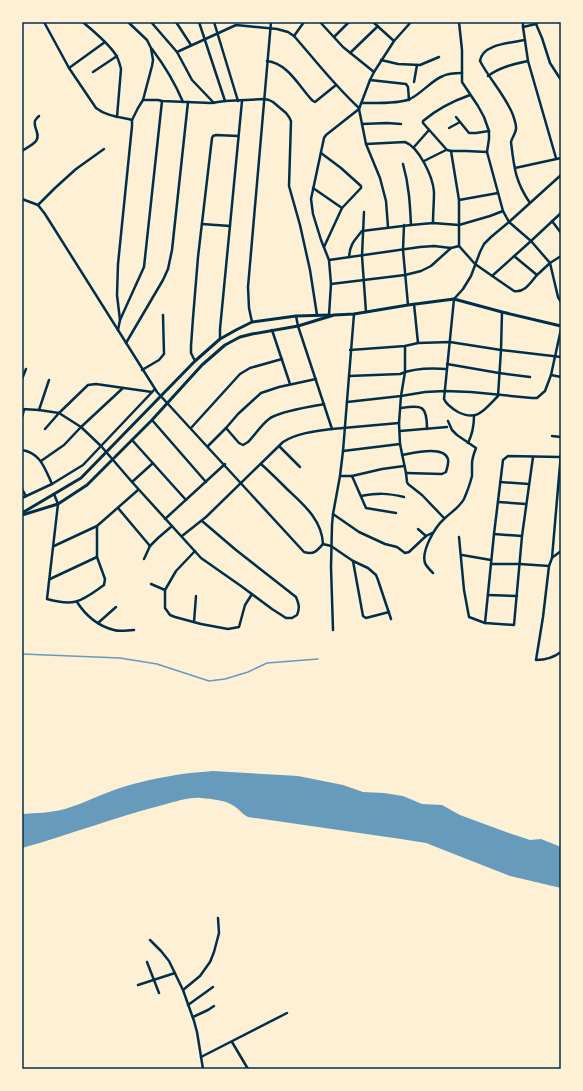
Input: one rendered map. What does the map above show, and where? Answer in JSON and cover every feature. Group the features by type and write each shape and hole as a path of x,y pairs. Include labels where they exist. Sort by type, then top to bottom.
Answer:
{"street":[{"path":"44,22 69,68 96,108 100,112 132,120"},
{"path":"83,22 105,42 117,56 121,70 117,117"},
{"path":"128,22 147,40 176,86 183,102"},
{"path":"151,22 177,52 192,80 214,103"},
{"path":"176,22 191,45"},
{"path":"199,22 225,101"},
{"path":"214,22 240,101 220,339"},
{"path":"252,322 249,308 248,287 271,22"},
{"path":"294,36 304,22"},
{"path":"320,22 350,53 374,72"},
{"path":"334,37 349,22"},
{"path":"373,22 394,41"},
{"path":"388,228 386,201 380,178 366,144 359,109 370,80 381,60 394,41 411,22"},
{"path":"459,22 462,50 462,82 484,117 489,139 487,152 494,172 503,211 509,222 531,241 550,263 558,297 561,302"},
{"path":"524,22 523,27 528,61 556,158"},
{"path":"523,27 536,24 538,22"},
{"path":"177,52 236,24 288,32 294,36 336,85 359,109"},
{"path":"536,24 550,63 561,80"},
{"path":"350,53 378,26"},
{"path":"525,40 491,47 484,51 480,62 488,76 504,97 511,111 516,126 516,131 511,142 516,176 520,187 530,203"},
{"path":"69,68 105,42"},
{"path":"120,320 117,295 118,264 132,120 143,100 152,66 151,48"},
{"path":"93,72 117,56"},
{"path":"381,60 398,64 417,65 424,64 439,57"},
{"path":"267,61 273,61 282,66 315,102 336,85"},
{"path":"488,76 504,67 528,61"},
{"path":"414,82 417,65"},
{"path":"361,103 409,100 418,95 440,77 451,73 462,73"},
{"path":"370,80 406,84 408,87 409,100"},
{"path":"470,95 442,108 423,121 423,123 447,150 451,152 487,152"},
{"path":"143,100 201,104 264,99 273,102 289,117 291,121 289,186 300,225 310,270 317,315"},
{"path":"118,331 120,320 144,267 162,101"},
{"path":"126,343 164,280 168,269 172,250 188,102"},
{"path":"329,315 329,260 313,214 311,199 326,135 359,109"},
{"path":"22,151 36,140 38,135 35,123 39,116"},
{"path":"456,117 469,133 488,131"},
{"path":"449,128 460,122"},
{"path":"362,124 401,124"},
{"path":"414,147 429,130"},
{"path":"195,361 191,346 193,318 212,138 216,135 238,136"},
{"path":"366,144 405,142 414,147 424,161 431,180 434,192 433,223"},
{"path":"38,205 76,169 104,149"},
{"path":"424,161 447,150"},
{"path":"451,152 459,200 459,246 475,264 517,292 524,290 550,263 561,256"},
{"path":"321,153 360,184 361,188 342,208 324,247"},
{"path":"515,168 561,158"},
{"path":"403,164 409,195 410,225"},
{"path":"502,312 498,396 485,410 479,414 468,416 455,410 444,399 454,299 463,289 471,276 484,244 561,175"},
{"path":"313,188 342,208"},
{"path":"459,200 498,192"},
{"path":"22,199 38,205 45,214 155,389 304,552 310,554 319,549 323,544 323,537 317,521 297,498 261,464"},
{"path":"349,257 351,244 362,231 404,225 433,223 459,225 503,211"},
{"path":"364,212 362,256 366,312"},
{"path":"492,276 561,213"},
{"path":"552,221 561,233"},
{"path":"202,224 230,226"},
{"path":"404,225 403,250 408,305"},
{"path":"329,260 420,247 434,246 451,248 459,246"},
{"path":"330,284 405,275 425,269 451,248"},
{"path":"514,256 537,275"},
{"path":"22,514 81,478 195,361 220,339 252,322 296,316 354,314 454,299 561,326"},
{"path":"414,304 418,343"},
{"path":"332,630 331,546 333,514 343,451 354,314"},
{"path":"22,514 58,504 87,486 152,420 202,365 225,345 240,337 298,326 334,315"},
{"path":"142,370 159,360 164,354 164,316"},
{"path":"296,316 332,429"},
{"path":"347,402 444,391 537,398 545,391 551,374 561,329"},
{"path":"272,330 290,384"},
{"path":"350,350 405,346 418,343 450,342 561,357"},
{"path":"405,346 405,372 399,423 400,444 406,473 406,482 432,504 444,518"},
{"path":"191,428 240,374 250,368 282,359"},
{"path":"447,364 530,377"},
{"path":"349,376 400,374 432,368 446,369"},
{"path":"22,379 26,370"},
{"path":"551,374 561,377"},
{"path":"208,446 238,414 261,393 290,384 316,379"},
{"path":"39,410 49,380"},
{"path":"45,429 88,385 96,384 152,392"},
{"path":"41,461 64,445 123,388"},
{"path":"22,498 52,484 83,465 155,389"},
{"path":"226,428 239,444 243,444 248,442 273,416 324,404"},
{"path":"401,408 416,406 422,408 425,411 427,429"},
{"path":"22,417 23,410 39,410 59,413 81,427 101,446 201,558 286,618 292,618 298,615 300,609 296,597 236,550 202,520"},
{"path":"468,443 474,416"},
{"path":"152,420 206,482"},
{"path":"433,573 426,564 424,557 426,548 433,532 444,518 452,513 463,502 472,475 472,462 476,448 457,435 452,430 448,421"},
{"path":"182,536 202,520 289,438 321,430 399,423"},
{"path":"400,431 447,427"},
{"path":"552,436 561,437"},
{"path":"132,440 186,500"},
{"path":"343,451 400,444"},
{"path":"279,446 300,467"},
{"path":"22,450 29,451 36,455 41,461 52,484"},
{"path":"402,455 437,451 444,453 447,458 448,465 446,472 442,474 406,473"},
{"path":"561,453 552,558 549,566 536,660 553,658 561,652"},
{"path":"485,623 503,460 508,456 560,457"},
{"path":"459,537 462,555 464,590 470,619 485,623 513,625 515,623 522,536 533,457"},
{"path":"132,482 153,463"},
{"path":"166,519 225,464"},
{"path":"340,476 352,476 382,469 404,466"},
{"path":"352,476 367,509 396,513"},
{"path":"500,482 529,484"},
{"path":"22,489 26,496"},
{"path":"53,547 98,526 138,489"},
{"path":"361,496 378,493 404,497"},
{"path":"53,494 58,504 47,600 70,603 81,601 104,585 105,579 97,557 98,526"},
{"path":"498,502 526,504"},
{"path":"118,508 150,546"},
{"path":"333,514 359,532 385,544 397,547 405,553 433,532"},
{"path":"144,559 150,546 172,526"},
{"path":"418,529 426,536"},
{"path":"494,534 522,536"},
{"path":"323,544 331,546 353,561 368,568 376,575 391,619"},
{"path":"552,558 561,551"},
{"path":"195,552 176,571 165,590 165,608 170,615 194,622 234,629 239,627 245,605 252,594"},
{"path":"462,555 491,560"},
{"path":"50,579 97,557"},
{"path":"353,561 363,616 366,618 389,612"},
{"path":"491,564 549,566"},
{"path":"151,584 165,590"},
{"path":"488,594 517,596"},
{"path":"194,622 196,596"},
{"path":"77,602 84,612 98,623 116,631 134,630"},
{"path":"98,623 116,607"},
{"path":"183,990 200,976 210,962 219,934 218,918"},
{"path":"150,940 162,951 169,961 183,990 197,1032 202,1069"},
{"path":"147,962 159,993"},
{"path":"138,985 175,972"},
{"path":"188,1005 213,987"},
{"path":"193,1018 214,1006"},
{"path":"201,1057 287,1013"},
{"path":"232,1042 248,1069"}],"water":[{"path":"213,771 298,776 343,785 363,792 403,796 422,804 442,805 460,815 506,832 530,840 541,839 561,847 561,888 510,876 426,843 248,817 227,802 201,798 186,799 145,810 22,848 22,814 65,809 116,789 145,781 190,773"}],"waterway":[{"path":"22,654 120,658 157,664 209,681 225,679 248,672 267,663 318,659"}]}
